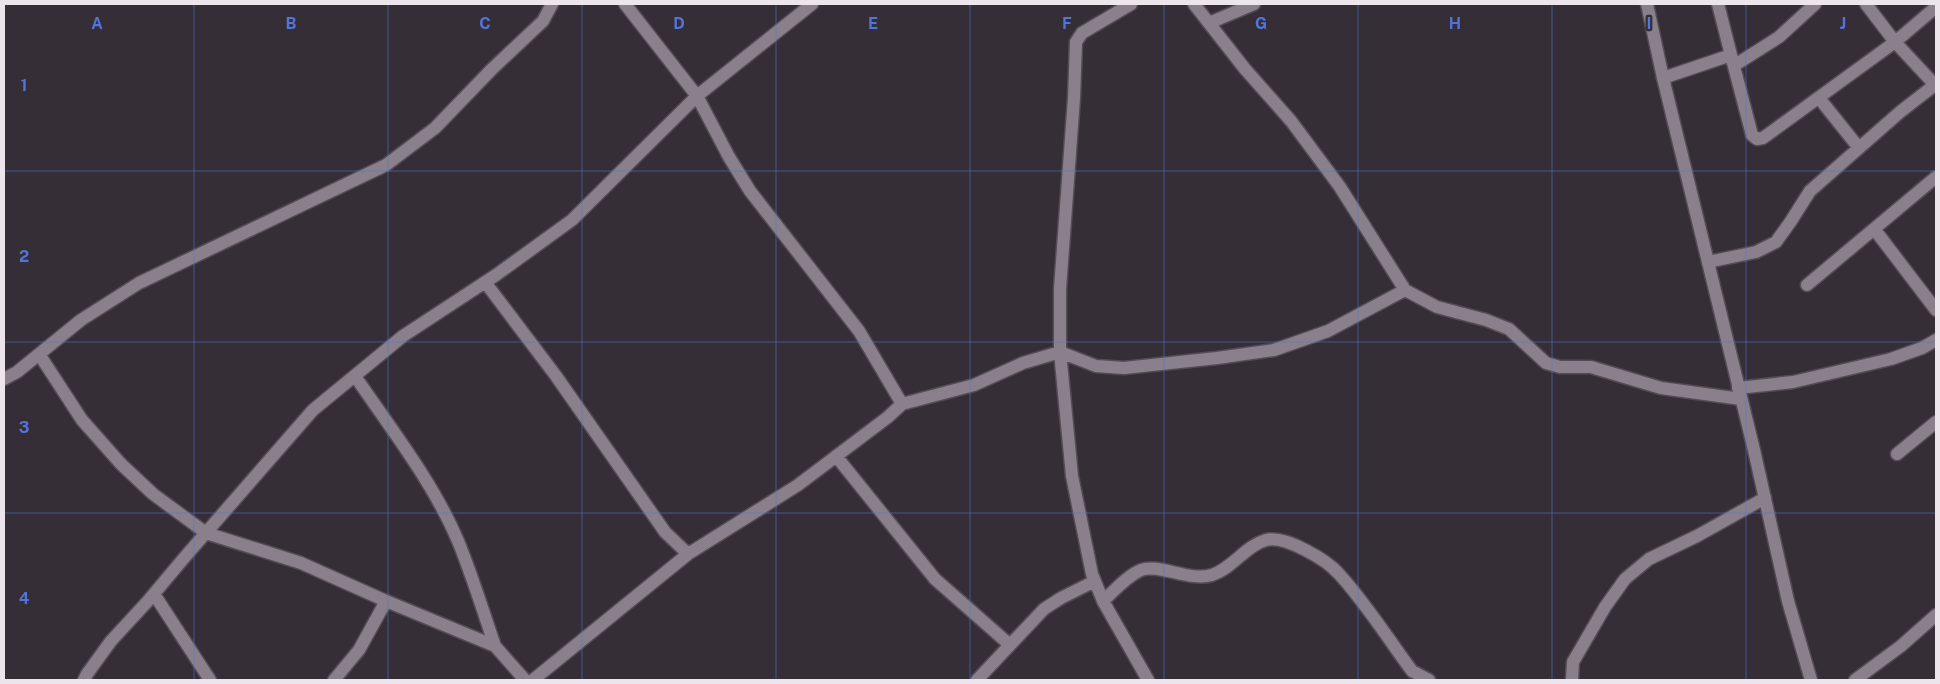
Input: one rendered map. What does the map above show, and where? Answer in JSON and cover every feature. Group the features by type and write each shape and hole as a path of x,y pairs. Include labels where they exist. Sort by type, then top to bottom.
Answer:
{"street":[{"path":"4,379 17,372 81,320 139,283 386,165 435,128 492,69 543,21 552,4"},
{"path":"625,4 697,96 729,157 750,191 859,331 902,404"},
{"path":"84,680 111,642 313,410 403,336 485,282 572,220 697,96 812,4"},
{"path":"1131,4 1082,33 1076,42 1074,98 1060,289 1060,352 1072,476 1084,539 1095,581 1104,601 1148,680"},
{"path":"1194,4 1290,121 1340,187 1405,290 1437,307 1486,320 1508,329 1546,363 1560,368 1591,367 1661,388 1740,394 1892,359 1922,348 1936,340"},
{"path":"1210,23 1254,4"},
{"path":"1647,4 1788,600 1811,680"},
{"path":"1718,4 1752,135 1757,139 1763,138 1895,42 1936,7"},
{"path":"1663,78 1733,60 1779,37 1815,4"},
{"path":"1708,262 1756,252 1776,242 1810,191 1935,84 1895,42 1866,4"},
{"path":"1818,98 1859,148"},
{"path":"1808,285 1936,177"},
{"path":"1875,230 1936,310"},
{"path":"485,282 556,376 666,532 688,554"},
{"path":"532,680 688,554 798,485 888,418 902,404 974,385 1023,363 1060,352 1096,366 1124,368 1274,350 1328,331 1405,290"},
{"path":"39,354 82,420 121,464 153,494 206,533 301,563 386,601 495,646"},
{"path":"355,376 410,456 436,498 458,541 495,646 525,680"},
{"path":"1897,454 1936,422"},
{"path":"836,456 935,579 1010,645"},
{"path":"1572,680 1573,662 1605,607 1625,579 1649,559 1697,536 1765,498"},
{"path":"1104,601 1126,580 1142,570 1151,568 1191,577 1212,575 1233,563 1253,546 1267,540 1283,541 1303,548 1338,573 1412,671 1429,680"},
{"path":"977,680 1044,609 1095,581"},
{"path":"154,594 210,680"},
{"path":"334,680 359,650 386,601"},
{"path":"1855,680 1901,646 1936,615"}]}
